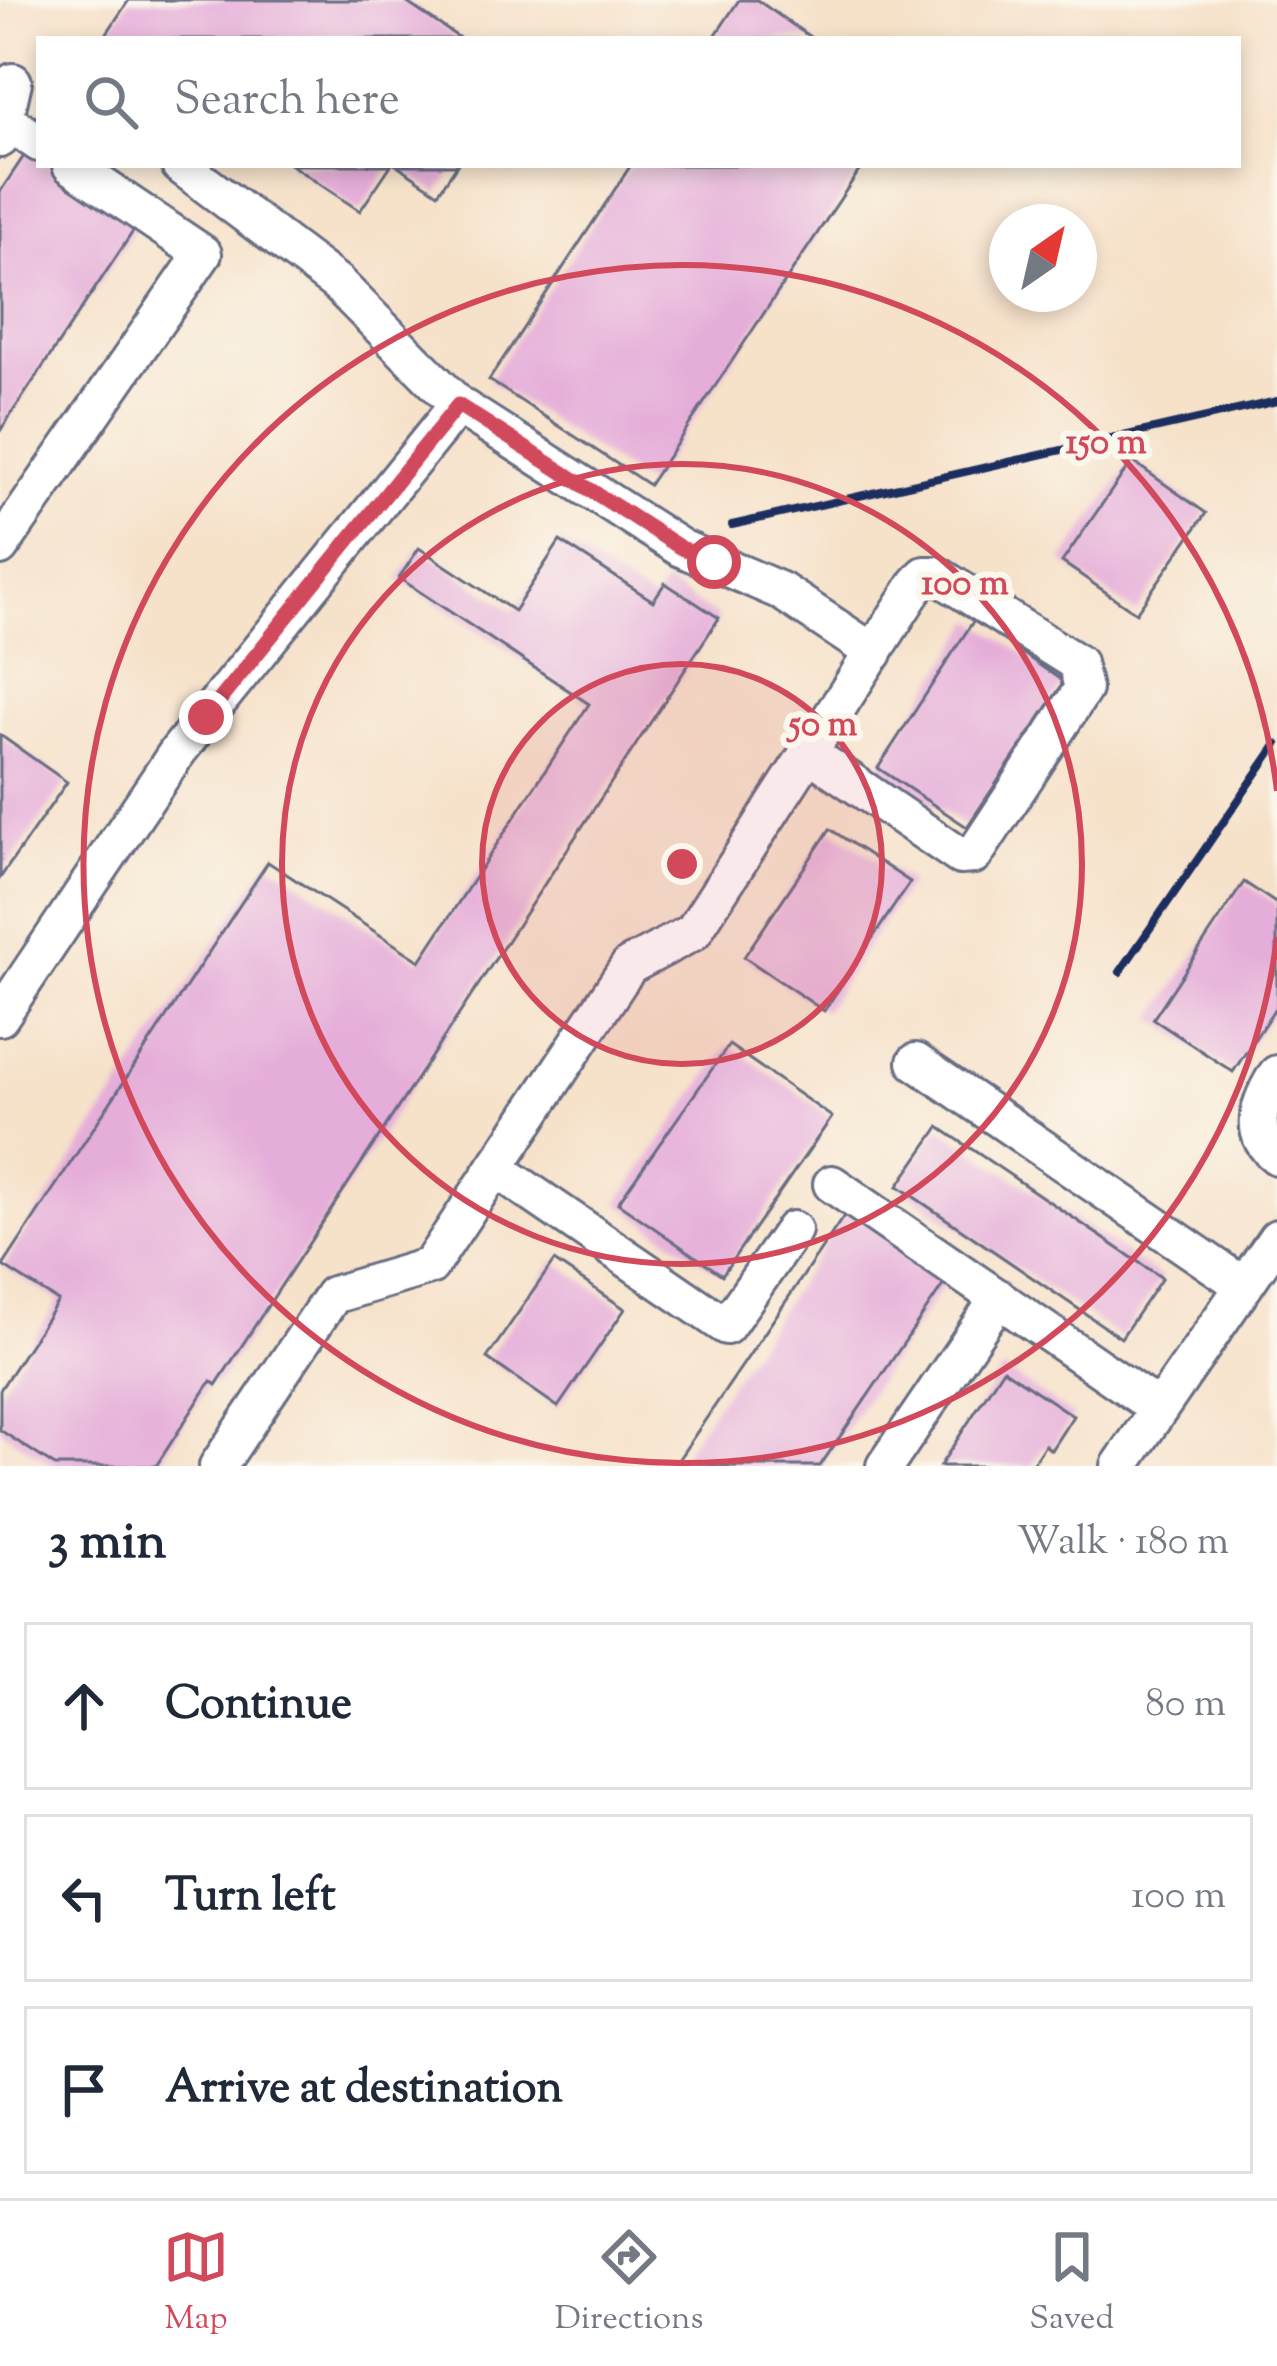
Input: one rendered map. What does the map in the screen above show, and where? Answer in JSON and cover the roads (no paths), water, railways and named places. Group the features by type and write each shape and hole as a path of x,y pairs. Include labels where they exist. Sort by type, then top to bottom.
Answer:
{"street":[{"path":"17,83 2,129 36,142"},
{"path":"0,547 203,254 75,168"},
{"path":"184,168 337,284 458,405 681,548 781,591 874,653"},
{"path":"0,1017 178,751 458,405"},
{"path":"218,1466 333,1295 430,1266 629,966 693,932 917,584 925,575 937,575 1077,663 1083,689 974,855 960,856 809,753"},
{"path":"916,1062 1244,1286"},
{"path":"1277,1074 1262,1096 1256,1127 1263,1146 1277,1156"},
{"path":"495,1168 726,1326 793,1230"},
{"path":"832,1184 1159,1409"},
{"path":"1120,1466 1277,1238"},
{"path":"885,1466 998,1298"}],"railway":[{"path":"732,525 1277,401"},
{"path":"1120,972 1277,744"}]}
